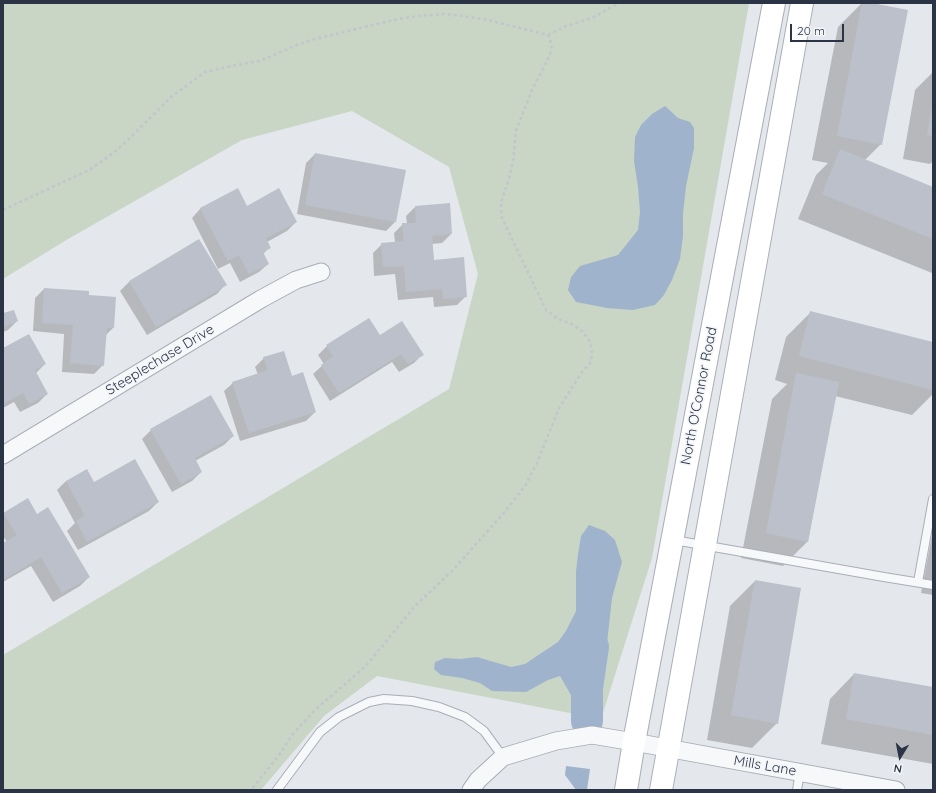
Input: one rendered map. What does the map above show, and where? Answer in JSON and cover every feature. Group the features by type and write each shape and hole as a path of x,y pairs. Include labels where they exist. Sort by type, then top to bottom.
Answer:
{"main road":[{"name":"North O'Connor Road","path":"626,790 774,3"},
{"path":"661,790 802,3"}],"street":[{"name":"Steeplechase Drive","path":"3,455 261,298 296,280 321,272"},
{"name":"Mills Lane","path":"503,757 556,741 592,735 896,790"},
{"path":"471,790 478,780 503,757"}],"lane":[{"path":"918,582 933,499"},
{"path":"672,540 884,578 933,585"},
{"path":"277,790 320,732 334,720 359,706 384,699 412,701 439,707 465,717 484,731 503,757"},
{"path":"797,790 800,772"}],"path":[{"path":"3,210 92,169 116,151 171,97 205,72 260,61 311,40 398,19 445,14 488,20 548,35 566,26 592,18 619,3"},
{"path":"251,790 279,755 293,734 315,710 366,666 415,606 453,570 503,514 525,486 543,451 559,408 582,372 591,362 592,350 589,340 582,330 572,324 558,319 546,310 502,218 501,202 513,162 516,131 532,90 550,55 552,45 548,35"}],"green space":[{"path":"3,3 749,3 652,558 601,719 377,676 324,716 261,790 3,790 3,655 449,389 478,274 449,167 352,111 242,140 68,239 3,279"}],"water":[{"path":"665,106 678,118 690,122 694,128 694,148 686,186 680,259 672,280 664,295 655,305 633,310 607,308 576,302 568,290 571,277 580,266 618,255 638,230 640,212 634,161 635,137 641,125 652,114"},
{"path":"589,525 605,531 615,540 622,562 612,598 605,661 593,690 571,695 560,676 548,680 526,692 492,691 480,683 462,678 441,675 434,669 435,662 445,658 460,659 477,657 511,667 525,664 558,642 566,631 576,611 576,572 578,554 581,536"},
{"path":"566,766 590,769 587,790 576,790 565,775"}],"building":[{"path":"862,3 872,3 908,10 882,145 837,136"},
{"path":"933,106 933,136 927,135"},
{"path":"840,149 933,187 933,239 822,194"},
{"path":"315,153 406,170 396,222 305,205"},
{"path":"238,188 247,206 279,188 297,222 266,238 271,248 263,252 269,264 249,274 239,255 228,261 200,208"},
{"path":"450,203 452,234 432,236 434,260 464,257 467,297 443,299 442,289 406,292 404,266 383,267 381,243 404,241 402,223 416,223 415,206"},
{"path":"199,239 227,285 156,327 129,281"},
{"path":"44,288 89,291 89,295 116,297 114,328 107,328 104,366 70,363 73,325 42,323"},
{"path":"14,310 18,321 3,327 3,313"},
{"path":"810,311 933,342 933,390 799,356"},
{"path":"369,318 380,335 402,321 424,355 408,364 401,354 339,393 321,365 333,356 326,345"},
{"path":"29,334 46,364 35,370 48,394 29,404 23,393 3,404 3,348"},
{"path":"284,351 292,376 303,372 316,412 249,433 232,382 268,370 263,357"},
{"path":"796,373 839,382 808,542 766,533"},
{"path":"211,395 234,436 195,458 202,472 181,484 150,429"},
{"path":"135,459 159,502 87,542 76,521 85,516 66,481 87,469 94,482"},
{"path":"28,498 37,514 48,507 90,577 62,593 41,557 3,580 3,543 17,535 3,513"},
{"path":"755,580 801,588 778,724 731,715"},
{"path":"854,673 933,687 933,735 846,719"}],"waterway":[{"path":"587,721 587,688 593,647"}]}
